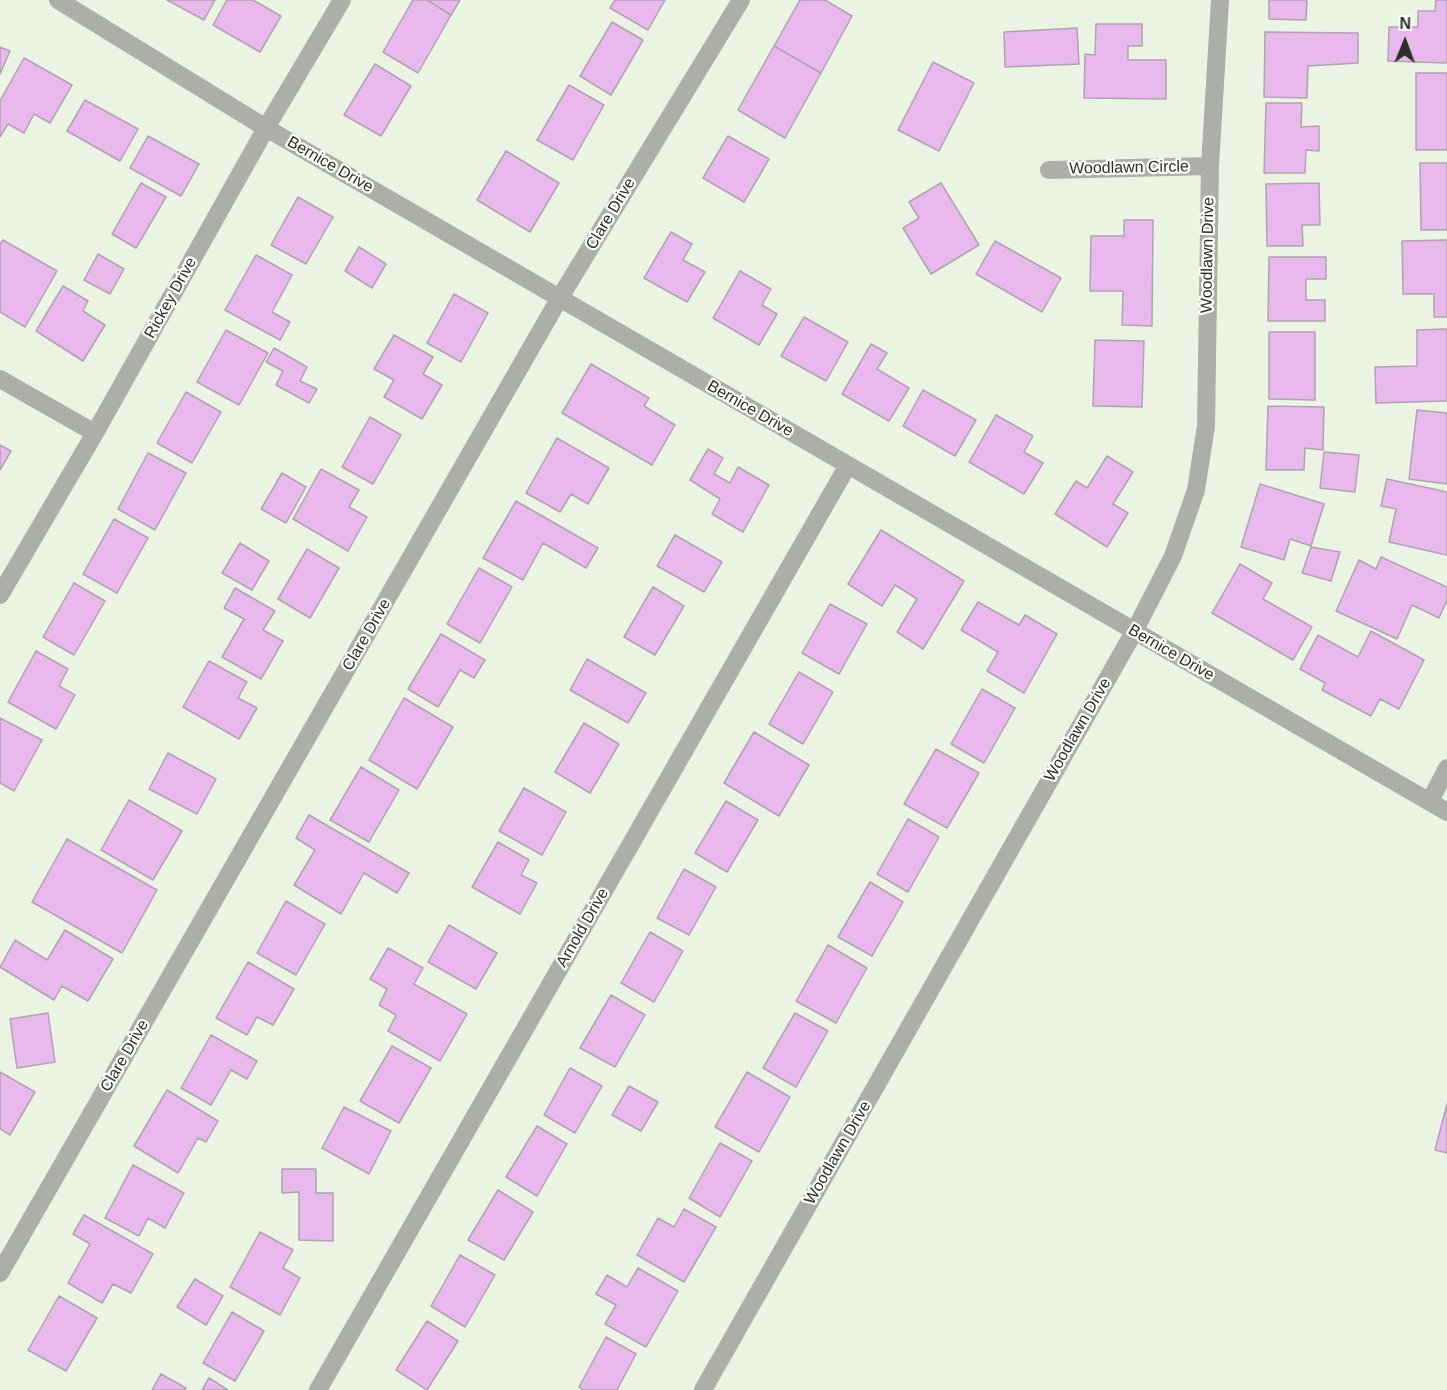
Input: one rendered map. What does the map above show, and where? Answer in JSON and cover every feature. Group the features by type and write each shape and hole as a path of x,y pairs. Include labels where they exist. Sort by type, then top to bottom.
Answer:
{"street":[{"name":"Bernice Drive","path":"58,0 266,128 1447,812"},
{"name":"Rickey Drive","path":"0,595 95,433 266,128 342,0"},
{"name":"Clare Drive","path":"0,1273 560,299 741,0"},
{"name":"Woodlawn Drive","path":"703,1390 1134,632 1173,556 1196,490 1206,426 1210,166 1220,0"},
{"name":"Woodlawn Circle","path":"1049,170 1210,166"},
{"path":"0,379 95,433"},
{"name":"Arnold Drive","path":"318,1390 848,465"},
{"path":"1430,801 1447,768"}],"building":[{"path":"167,0 215,0 204,20"},
{"path":"227,0 253,0 281,16 260,52 213,25"},
{"path":"413,0 427,0 451,15 418,73 383,52"},
{"path":"427,0 460,0 451,15"},
{"path":"615,0 665,0 648,30 610,8"},
{"path":"800,0 825,0 852,16 821,73 774,46"},
{"path":"1269,0 1307,0 1306,20 1269,19"},
{"path":"1436,0 1447,0 1447,63 1388,61 1389,27 1418,27 1418,11 1435,11"},
{"path":"612,22 643,40 611,95 580,76"},
{"path":"1096,24 1142,24 1142,46 1128,46 1128,60 1166,60 1166,99 1084,98 1085,54 1095,55"},
{"path":"1077,28 1079,64 1005,67 1004,32"},
{"path":"1265,32 1358,33 1358,63 1308,66 1307,98 1264,97"},
{"path":"774,46 821,73 785,138 738,110"},
{"path":"0,47 10,51 0,74"},
{"path":"24,58 72,85 50,123 34,114 24,133 8,124 0,137 0,101"},
{"path":"933,62 974,83 939,151 898,130"},
{"path":"375,64 411,86 381,136 344,115"},
{"path":"1416,73 1447,73 1447,150 1416,150"},
{"path":"569,85 604,105 573,160 537,140"},
{"path":"85,100 138,129 120,161 67,131"},
{"path":"1266,103 1302,103 1301,127 1319,126 1319,151 1306,150 1305,173 1264,173"},
{"path":"148,136 199,164 181,196 130,168"},
{"path":"728,136 769,159 744,202 703,178"},
{"path":"506,151 559,183 530,232 477,200"},
{"path":"1420,163 1447,163 1447,230 1421,230"},
{"path":"141,183 166,197 136,248 112,234"},
{"path":"941,183 979,245 931,274 903,228 919,218 909,202"},
{"path":"1319,183 1320,225 1302,225 1303,246 1267,246 1266,184"},
{"path":"298,197 333,217 306,264 271,245"},
{"path":"1124,220 1153,220 1152,326 1122,325 1123,291 1090,291 1091,236 1124,236"},
{"path":"671,232 692,244 683,260 705,272 687,302 644,278"},
{"path":"3,240 57,271 25,327 0,312 0,244"},
{"path":"1447,240 1447,317 1434,317 1434,294 1403,294 1402,241"},
{"path":"995,241 1061,278 1042,312 976,274"},
{"path":"359,247 386,264 372,288 345,271"},
{"path":"98,254 124,269 110,294 84,280"},
{"path":"256,255 292,275 272,312 290,322 280,340 225,310"},
{"path":"1269,257 1326,257 1326,279 1306,279 1306,300 1325,300 1325,321 1268,321"},
{"path":"740,271 771,289 762,305 777,314 759,345 713,318"},
{"path":"63,286 88,301 83,311 105,325 83,361 36,331"},
{"path":"454,294 488,313 461,362 427,343"},
{"path":"804,317 848,342 826,381 781,356"},
{"path":"1447,329 1447,401 1376,403 1375,367 1417,366 1417,330"},
{"path":"226,330 268,353 239,405 197,382"},
{"path":"1269,332 1315,332 1315,400 1269,399"},
{"path":"394,335 433,357 423,374 442,385 422,419 384,397 394,380 374,369"},
{"path":"1095,340 1144,341 1142,407 1093,406"},
{"path":"871,344 887,353 877,369 909,388 889,421 842,394"},
{"path":"274,348 307,367 300,381 317,389 309,403 276,385 283,371 266,362"},
{"path":"591,364 649,398 644,406 675,425 652,465 562,413"},
{"path":"923,390 976,420 955,456 903,426"},
{"path":"186,392 221,412 192,463 157,443"},
{"path":"1268,406 1324,407 1323,450 1305,448 1304,470 1266,470"},
{"path":"1417,410 1447,413 1447,484 1409,479"},
{"path":"996,415 1033,436 1024,452 1043,463 1024,494 969,462"},
{"path":"370,417 401,435 373,484 342,467"},
{"path":"557,438 609,468 588,504 571,494 560,512 526,493"},
{"path":"0,445 11,451 0,470"},
{"path":"708,449 723,458 714,474 730,483 738,467 769,485 743,532 712,514 720,499 690,480"},
{"path":"1324,452 1359,455 1355,492 1320,488"},
{"path":"148,453 186,473 155,530 118,509"},
{"path":"1107,456 1133,472 1113,504 1128,513 1107,547 1055,514 1076,481 1087,488"},
{"path":"321,469 359,490 349,507 367,517 348,551 293,519"},
{"path":"282,473 306,487 286,523 261,509"},
{"path":"1387,479 1447,492 1447,555 1389,542 1396,509 1381,506"},
{"path":"1260,484 1324,504 1311,546 1290,539 1284,560 1241,547"},
{"path":"516,501 598,548 586,568 543,543 523,580 483,558"},
{"path":"114,519 148,538 117,593 83,574"},
{"path":"881,530 964,581 923,649 897,632 917,599 895,585 882,606 848,584"},
{"path":"675,535 722,562 704,592 657,566"},
{"path":"240,543 269,561 252,590 222,573"},
{"path":"1311,547 1340,552 1331,581 1302,573"},
{"path":"307,549 339,568 310,618 278,599"},
{"path":"1381,557 1447,587 1447,600 1439,618 1412,605 1397,639 1336,611 1359,560 1376,569"},
{"path":"1240,564 1272,583 1263,599 1312,627 1293,660 1212,613"},
{"path":"479,568 512,587 480,643 447,624"},
{"path":"74,583 105,601 74,655 43,637"},
{"path":"653,587 684,606 655,655 624,637"},
{"path":"235,588 275,611 263,630 283,641 261,679 222,657 244,619 224,608"},
{"path":"978,602 1019,625 1025,615 1057,634 1024,693 987,671 998,652 961,630"},
{"path":"830,604 867,624 839,674 802,653"},
{"path":"1371,631 1424,660 1399,709 1380,699 1371,716 1322,690 1325,683 1300,669 1318,635 1358,657"},
{"path":"441,634 485,660 474,678 460,670 438,707 408,689"},
{"path":"36,651 68,669 59,686 75,695 56,729 8,702"},
{"path":"587,659 646,693 628,723 570,690"},
{"path":"209,661 247,682 238,698 257,708 239,739 183,707"},
{"path":"799,672 833,692 803,744 769,724"},
{"path":"982,689 1015,708 984,763 951,744"},
{"path":"404,698 453,727 417,789 369,760"},
{"path":"0,718 42,740 14,791 0,783"},
{"path":"584,723 619,744 590,793 555,772"},
{"path":"754,732 809,765 779,816 724,783"},
{"path":"936,749 979,773 947,828 904,804"},
{"path":"168,753 216,779 197,814 149,789"},
{"path":"361,767 399,790 369,842 330,820"},
{"path":"524,788 566,812 542,855 499,831"},
{"path":"129,800 182,831 153,880 101,850"},
{"path":"726,801 758,820 727,872 695,853"},
{"path":"309,815 409,873 397,893 364,873 341,914 294,885 315,850 296,838"},
{"path":"908,819 939,837 908,892 877,874"},
{"path":"67,839 157,890 122,953 32,902"},
{"path":"498,842 529,860 521,875 537,883 520,914 472,887"},
{"path":"684,869 716,887 689,935 657,918"},
{"path":"870,882 903,902 872,956 838,937"},
{"path":"286,901 325,924 296,975 257,953"},
{"path":"449,925 497,953 476,989 428,962"},
{"path":"65,930 113,959 88,1001 62,986 54,1000 0,967 15,940 47,960"},
{"path":"650,932 683,951 654,1002 621,983"},
{"path":"828,945 867,968 836,1023 796,1001"},
{"path":"388,948 423,968 414,984 467,1014 440,1061 388,1031 396,1015 379,1005 387,989 370,979"},
{"path":"248,962 294,989 273,1025 257,1017 247,1035 216,1018"},
{"path":"611,995 645,1015 615,1067 580,1048"},
{"path":"48,1013 55,1062 17,1068 10,1019"},
{"path":"795,1013 828,1031 796,1087 763,1068"},
{"path":"211,1035 257,1061 247,1079 231,1070 211,1105 181,1088"},
{"path":"392,1046 431,1068 399,1123 360,1101"},
{"path":"570,1068 602,1086 575,1133 544,1115"},
{"path":"0,1072 35,1092 10,1135 0,1129"},
{"path":"747,1072 790,1097 759,1152 715,1127"},
{"path":"629,1086 658,1102 641,1131 612,1115"},
{"path":"167,1090 218,1121 206,1142 198,1138 178,1173 134,1146"},
{"path":"1447,1104 1447,1153 1435,1150"},
{"path":"344,1107 391,1131 369,1174 322,1148"},
{"path":"537,1126 567,1144 537,1196 506,1177"},
{"path":"720,1143 752,1161 720,1217 689,1198"},
{"path":"133,1165 184,1193 165,1228 148,1218 139,1236 105,1218"},
{"path":"282,1169 316,1169 316,1193 333,1193 333,1241 299,1240 299,1192 282,1193"},
{"path":"498,1190 533,1212 504,1260 468,1240"},
{"path":"684,1209 716,1227 684,1282 637,1255 658,1218 674,1227"},
{"path":"84,1215 153,1254 131,1293 113,1284 102,1303 68,1283 90,1244 73,1234"},
{"path":"260,1232 293,1250 283,1268 300,1278 280,1315 230,1287"},
{"path":"460,1255 495,1275 465,1327 431,1306"},
{"path":"638,1268 678,1291 646,1347 605,1324 616,1305 596,1294 607,1275 627,1287"},
{"path":"195,1279 223,1296 206,1325 177,1307"},
{"path":"59,1296 97,1318 66,1371 28,1350"},
{"path":"232,1312 264,1331 235,1381 203,1363"},
{"path":"427,1321 458,1341 427,1390 396,1370"},
{"path":"606,1337 636,1354 617,1390 583,1390 579,1387"},
{"path":"161,1374 186,1388 185,1390 152,1390"},
{"path":"209,1378 228,1390 202,1390"}]}
